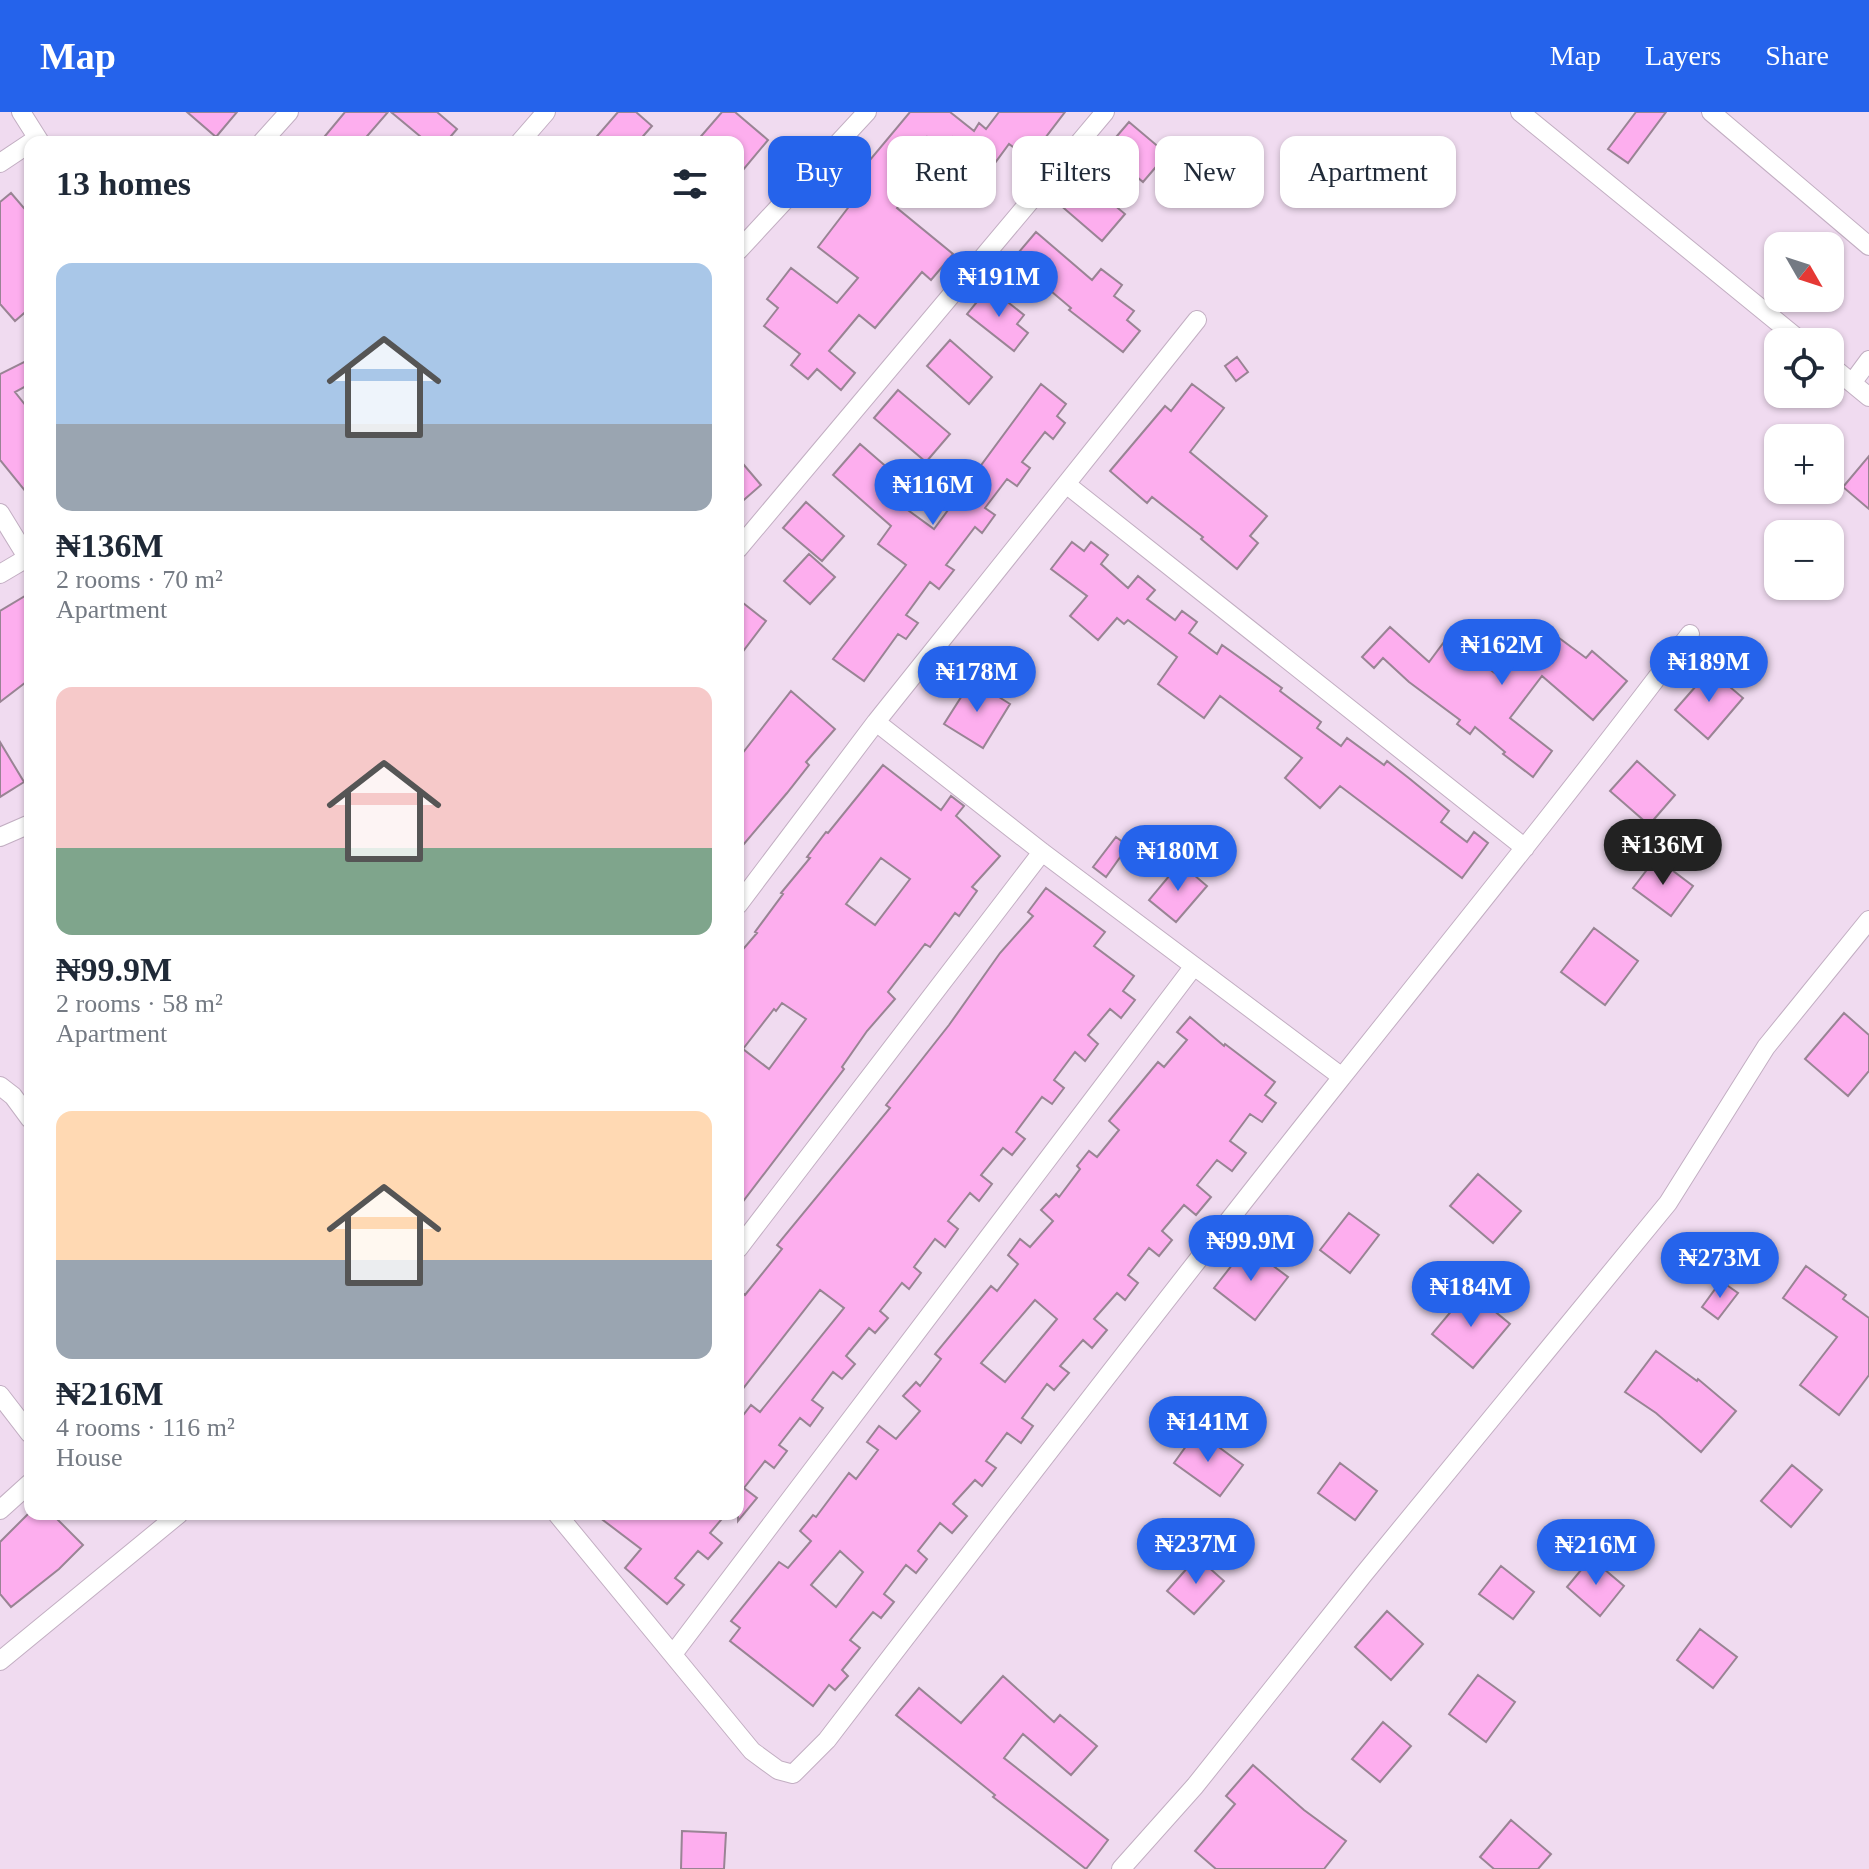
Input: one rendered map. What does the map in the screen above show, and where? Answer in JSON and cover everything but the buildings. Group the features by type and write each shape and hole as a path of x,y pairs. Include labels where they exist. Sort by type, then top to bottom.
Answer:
{"street":[{"path":"21,112 33,136"},
{"path":"267,136 289,112"},
{"path":"525,136 546,112"},
{"path":"744,245 867,112"},
{"path":"744,542 1105,112"},
{"path":"1520,112 1785,328"},
{"path":"1711,112 1869,246"},
{"path":"0,163 24,148"},
{"path":"744,897 876,722 1197,320"},
{"path":"1852,383 1869,360"},
{"path":"1844,376 1869,397"},
{"path":"1066,484 1525,848"},
{"path":"0,513 24,552"},
{"path":"0,574 24,562"},
{"path":"562,1520 752,1751 778,1770 793,1774 827,1740 1020,1488 1690,634"},
{"path":"876,722 1042,852 1342,1077"},
{"path":"0,837 24,827"},
{"path":"744,1241 1042,852"},
{"path":"1121,1869 1195,1786 1363,1575 1668,1203 1766,1047 1869,920"},
{"path":"673,1654 1194,966"},
{"path":"0,1086 13,1096 24,1111"},
{"path":"0,1395 24,1426"},
{"path":"0,1510 24,1488"},
{"path":"0,1661 172,1520"}]}
